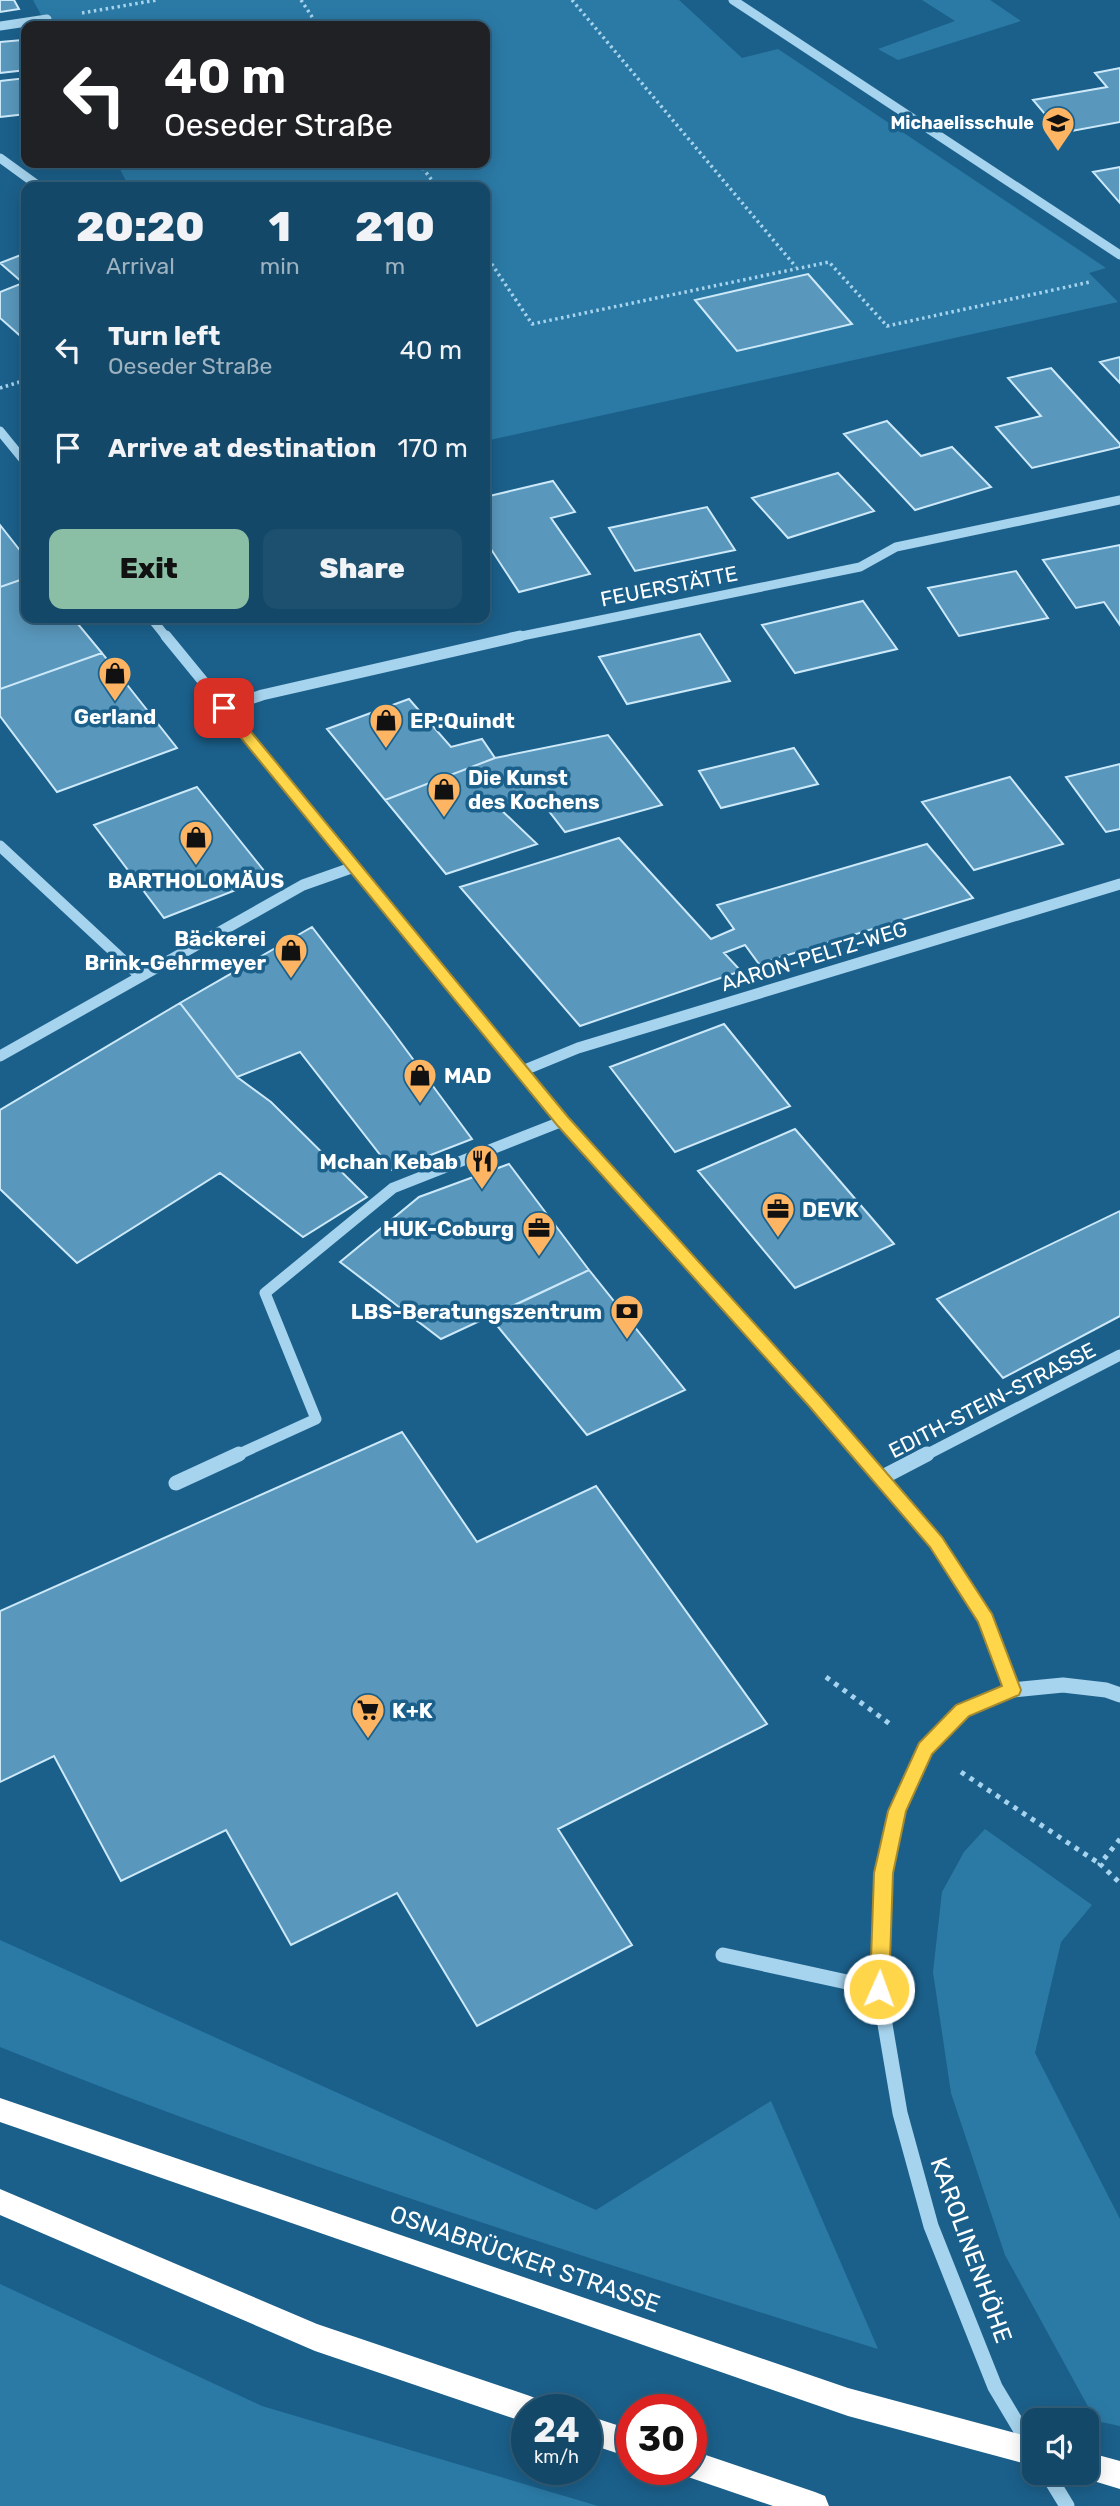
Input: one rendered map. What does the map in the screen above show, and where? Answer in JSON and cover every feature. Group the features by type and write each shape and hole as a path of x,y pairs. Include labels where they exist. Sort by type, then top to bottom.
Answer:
{"highway":[{"name":"OSNABRÜCKER STRASSE","path":"0,2110 849,2402 1022,2449"},
{"path":"0,2202 315,2337 511,2404"},
{"path":"707,2469 815,2506"},
{"path":"1099,2469 1120,2475"}],"street":[{"path":"733,0 1120,255"},
{"path":"34,21 47,19"},
{"path":"0,26 21,23"},
{"path":"0,158 33,182"},
{"path":"0,431 21,457"},
{"name":"FEUERSTÄTTE","path":"224,708 262,695 477,645 860,567 896,547 1120,500"},
{"path":"155,623 563,1121 936,1542 985,1619 1012,1690"},
{"path":"0,846 139,975"},
{"path":"0,1056 139,975 303,885 354,867"},
{"name":"AARON-PELTZ-WEG","path":"522,1071 578,1048 1120,884"},
{"path":"176,1483 316,1419 265,1293 393,1188 563,1121"},
{"name":"EDITH-STEIN-STRASSE","path":"881,1478 1120,1355"},
{"name":"KAROLINENHÖHE","path":"1022,2432 995,2387 931,2226 900,2113 879,1989 883,1873 897,1811 925,1749 962,1711 1012,1690 1063,1685 1106,1690 1120,1695"},
{"path":"723,1955 879,1989"},
{"path":"1054,2485 1067,2506"}],"path":[{"path":"47,19 157,0"},
{"path":"301,0 315,21"},
{"path":"572,0 796,267"},
{"path":"490,261 532,324 829,262 887,326 1096,280"},
{"path":"0,388 21,382"},
{"path":"826,1677 925,1749 1100,1864 1120,1883"},
{"path":"1100,1864 1120,1839"}],"shaded area":[{"path":"33,0 679,0 742,58 778,49 1106,268 1089,273 1118,302 490,440 490,182 126,182 120,168 490,168 490,21 44,21"},
{"path":"922,0 990,0 1021,21 898,60 878,49 955,21"},
{"path":"985,1829 1092,1905 1061,1942 1035,2053 1120,2219 1120,2426 1099,2422 1099,2408 1089,2408 1005,2255 951,2093 933,1972 942,1892 964,1852"},
{"path":"0,1940 596,2210 771,2101 878,2349 436,2207 108,2090 0,2047"},
{"path":"0,2284 262,2406 511,2480 511,2485 527,2485 598,2506 0,2506"}],"building":[{"path":"0,0 14,0 19,9 0,12"},
{"path":"21,40 21,71 0,73 0,42"},
{"path":"1120,68 1120,122 1061,133 1033,100 1107,87 1095,73"},
{"path":"21,79 21,115 0,117 0,81"},
{"path":"1120,167 1120,203 1093,172"},
{"path":"21,255 21,281 0,263"},
{"path":"808,274 852,324 737,351 695,300"},
{"path":"21,284 21,337 0,318 0,292"},
{"path":"1120,357 1120,383 1100,362"},
{"path":"1051,368 1120,447 1032,468 996,427 1041,416 1008,378"},
{"path":"887,421 921,456 952,447 991,487 915,510 844,434"},
{"path":"838,473 874,511 788,538 752,498"},
{"path":"553,481 575,512 551,518 590,574 519,592 490,548 490,496"},
{"path":"707,507 735,550 635,571 609,528"},
{"path":"0,525 21,552 21,580 0,587"},
{"path":"1120,545 1120,625 1104,602 1076,608 1043,560"},
{"path":"1016,571 1048,618 959,636 928,588"},
{"path":"21,580 21,623 77,623 102,653 0,689 0,587"},
{"path":"863,601 897,649 795,673 762,625"},
{"path":"700,634 730,681 627,704 599,657"},
{"path":"102,653 177,748 57,792 0,716 0,689"},
{"path":"409,699 451,747 482,739 495,758 385,800 327,729"},
{"path":"608,735 662,805 565,832 538,797 498,807 537,844 446,874 385,800 495,758"},
{"path":"794,748 818,784 721,808 699,771"},
{"path":"1120,764 1120,829 1106,832 1066,777"},
{"path":"1010,777 1063,844 974,870 922,802"},
{"path":"197,787 269,877 164,918 94,825"},
{"path":"619,838 711,939 734,929 717,905 927,844 973,898 759,964 745,945 724,953 741,971 580,1026 460,887"},
{"path":"312,927 472,1139 392,1170 300,1052 237,1077 180,1003"},
{"path":"180,1003 237,1077 271,1102 367,1197 303,1237 220,1173 77,1263 0,1189 0,1110"},
{"path":"724,1024 790,1106 675,1152 610,1067"},
{"path":"795,1129 894,1244 795,1288 698,1171"},
{"path":"509,1164 589,1270 441,1339 340,1262 419,1197"},
{"path":"1120,1211 1120,1316 1003,1378 937,1299"},
{"path":"589,1270 685,1390 587,1435 490,1317"},
{"name":"K+K","path":"402,1432 477,1542 596,1486 767,1724 558,1829 632,1945 477,2026 397,1893 291,1945 226,1830 121,1881 54,1756 0,1782 0,1611"}],"place":[{"name":"Michaelisschule","path":"1058,153"},
{"name":"Gerland","path":"115,703"},
{"name":"EP:Quindt","path":"386,750"},
{"name":"Die Kunst des Kochens","path":"444,819"},
{"name":"BARTHOLOMÄUS","path":"196,867"},
{"name":"Bäckerei Brink-Gehrmeyer","path":"291,980"},
{"name":"MAD","path":"420,1105"},
{"name":"Mchan Kebab","path":"482,1191"},
{"name":"DEVK","path":"778,1239"},
{"name":"HUK-Coburg","path":"539,1258"},
{"name":"LBS-Beratungszentrum","path":"627,1341"},
{"name":"K+K","path":"368,1740"}],"route":[{"path":"224,708 563,1121 814,1401 936,1542 985,1619 1012,1690 962,1711 925,1749 897,1811 883,1873 879,1989"}]}
